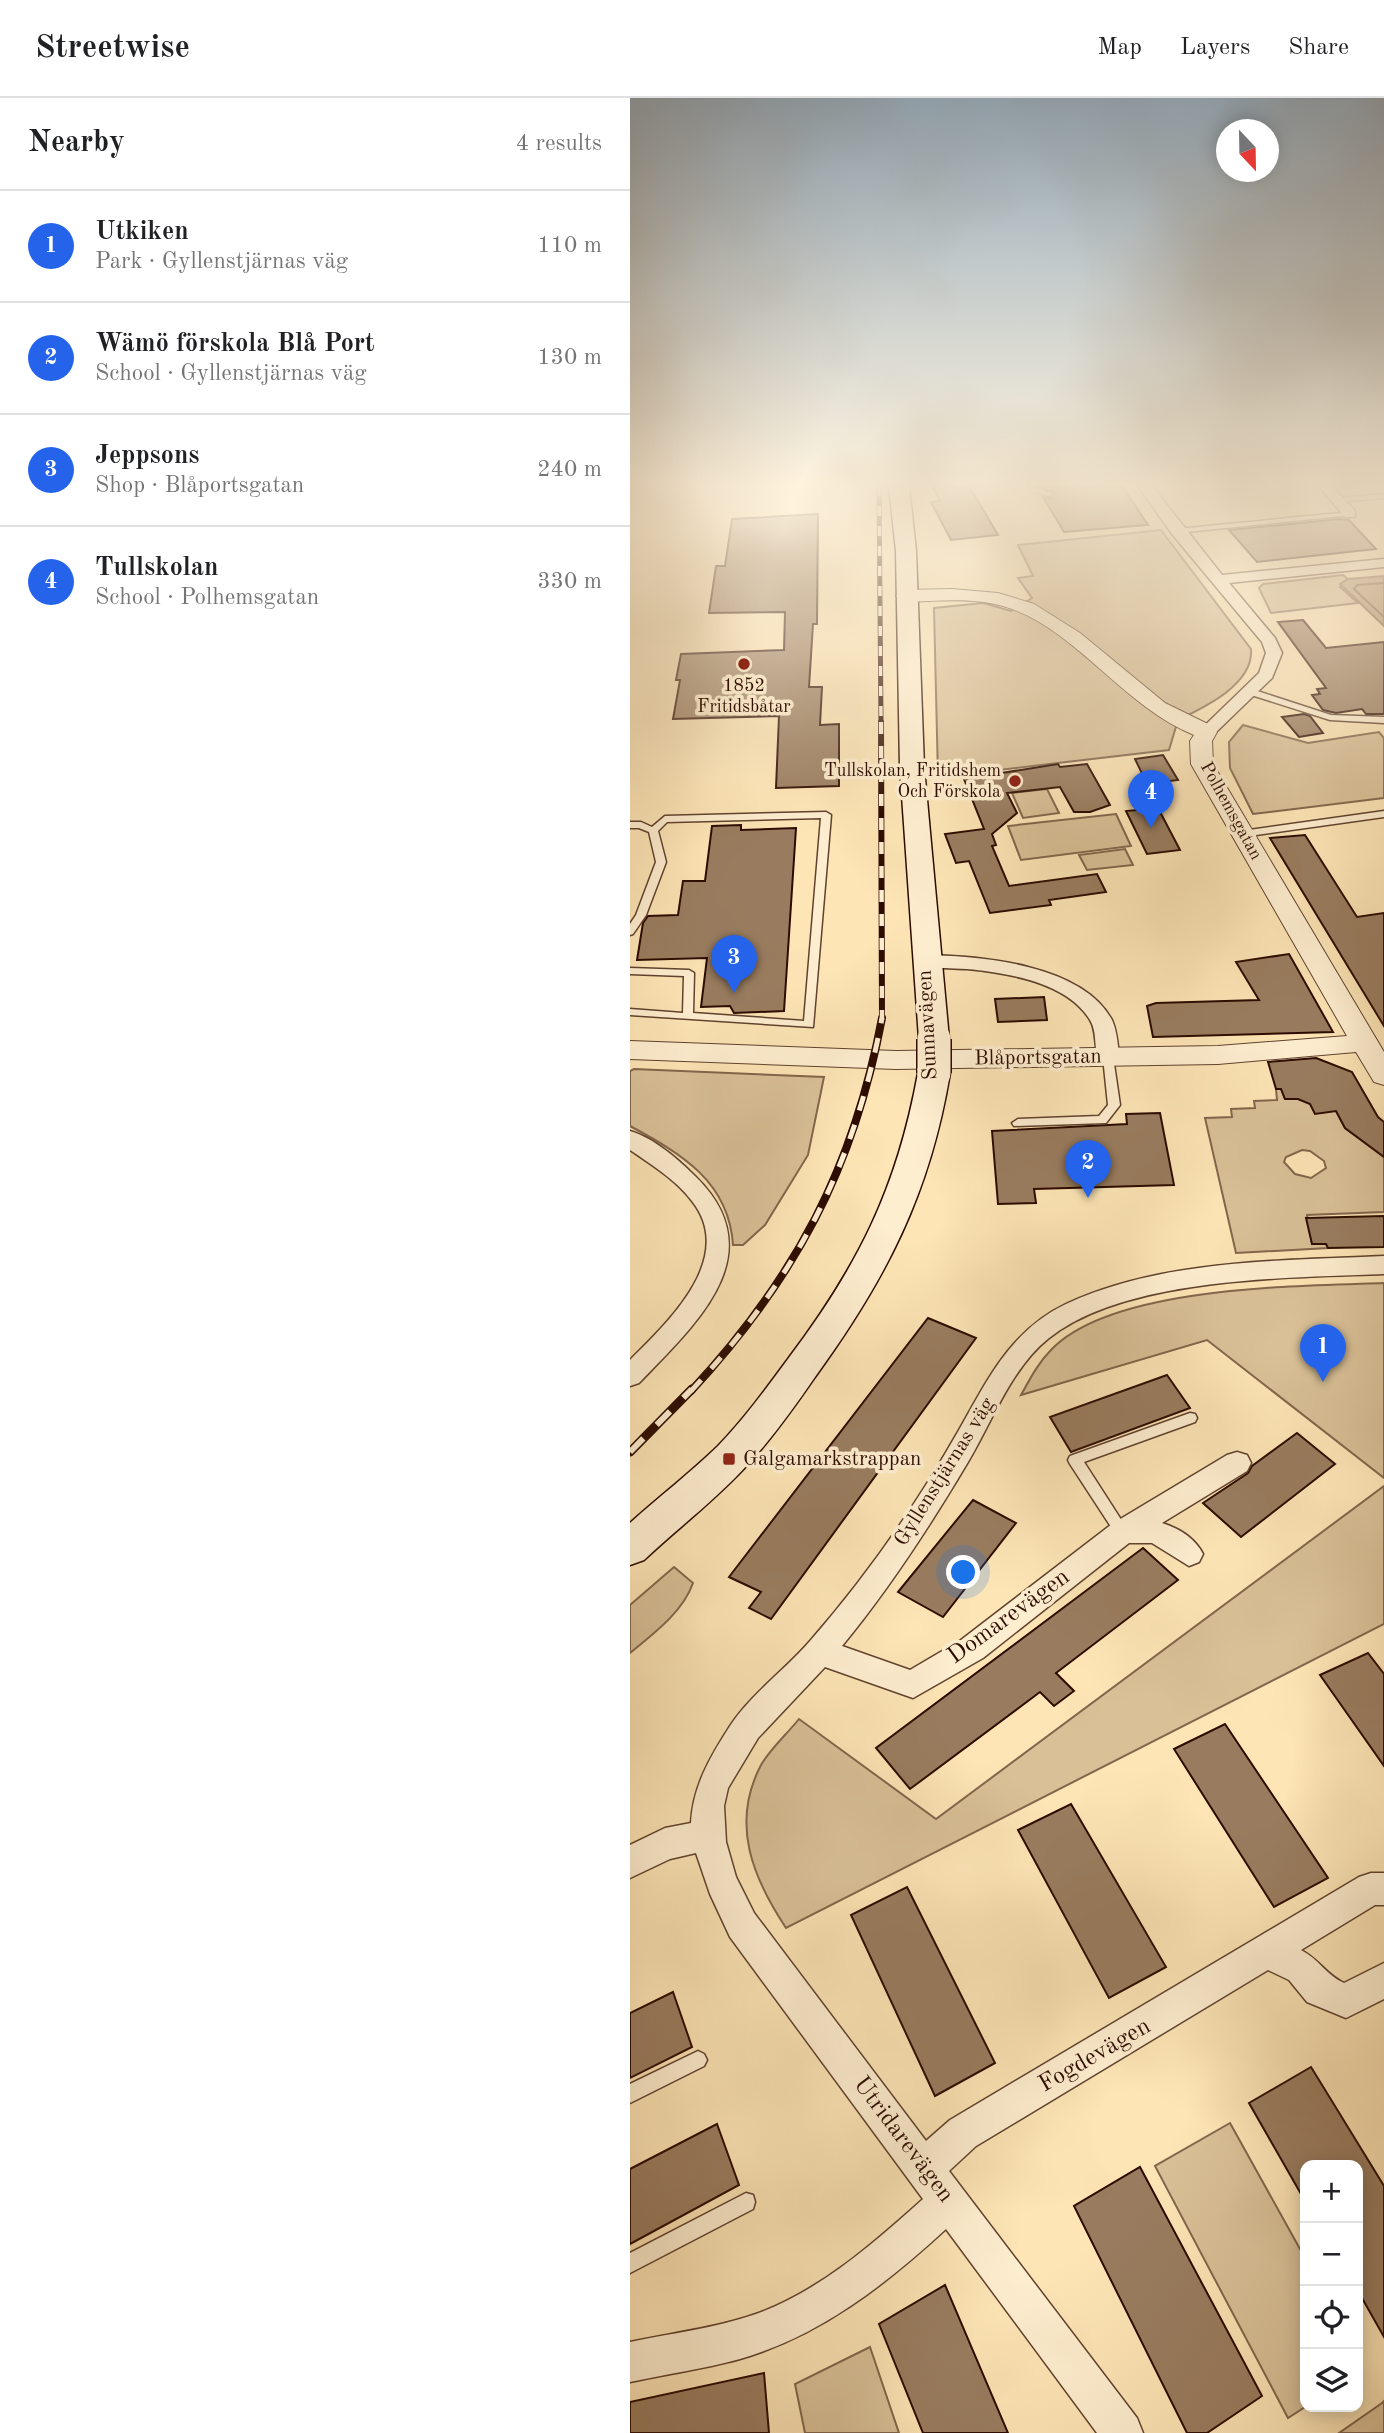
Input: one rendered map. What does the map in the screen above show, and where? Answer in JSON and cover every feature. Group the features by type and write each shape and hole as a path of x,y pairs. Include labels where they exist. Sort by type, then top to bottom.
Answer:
{"main road":[{"name":"Sunnavägen","path":"630,1548 746,1441 855,1294 902,1200 921,1143 934,1056 912,767 906,596"}],"street":[{"path":"1206,732 1270,671 1274,653 1269,641 1231,595"},
{"name":"Polhemsgatan","path":"906,596 979,596 1028,608 1068,636 1165,715 1206,732 1201,741 1202,764 1362,1043 1382,1070"},
{"path":"925,961 952,961 1002,970 1046,980 1071,992 1089,1005 1101,1020 1108,1057"},
{"name":"Blåportsgatan","path":"630,1050 883,1060 1242,1054 1362,1043"},
{"path":"630,1139 669,1162 699,1189 721,1237 720,1253 704,1292 692,1312 630,1376"},
{"name":"Gyllenstjärnas väg","path":"708,1835 712,1788 745,1730 820,1651 883,1571 957,1457 1020,1351 1040,1331 1071,1312 1109,1298 1149,1288 1298,1269 1384,1265"},
{"path":"1122,1532 1237,1463"},
{"path":"1122,1532 1147,1528 1167,1536 1189,1554"},
{"name":"Domarevägen","path":"820,1651 913,1684 972,1648 1122,1532"},
{"path":"630,1862 664,1844 708,1835"},
{"name":"Utridarevägen","path":"708,1835 719,1881 742,1926 1122,2433"},
{"name":"Fogdevägen","path":"925,2167 963,2133 1270,1952 1371,1889 1384,1889"},
{"path":"1270,1952 1301,1968 1319,1990 1346,2001 1381,1987"},
{"path":"630,2362 756,2334 828,2300 893,2252 949,2201"}],"lane":[{"path":"1251,692 1330,717 1384,720"},
{"path":"1242,834 1384,814"},
{"path":"630,1012 808,1025 826,815 665,819 653,831"},
{"path":"630,825 641,825 653,831 661,862 641,915 630,932"},
{"path":"630,971 689,973 688,1016"},
{"path":"1018,1123 1102,1120 1114,1105 1108,1057"},
{"path":"1122,1532 1075,1460 1190,1418"},
{"path":"630,2094 698,2060"},
{"path":"630,2263 746,2202"}],"shaded area":[{"path":"1030,595 1210,595 1251,649 1250,662 1245,673 1226,693 1178,720 1169,750 938,777 934,608 983,603 1011,611 1032,598"},
{"path":"1262,595 1349,595 1358,603 1271,613"},
{"path":"1243,725 1308,743 1379,732 1384,738 1384,798 1253,814 1230,768 1229,742"},
{"path":"1047,789 1059,813 1023,818 1012,793"},
{"path":"1116,814 1131,846 1021,860 1008,826"},
{"path":"1125,849 1133,865 1087,870 1079,855"},
{"path":"634,1069 824,1077 808,1155 765,1225 743,1245 733,1245 730,1223 723,1204 700,1172 630,1126 630,1071"},
{"path":"1276,1089 1281,1089 1285,1099 1298,1099 1336,1111 1345,1128 1384,1157 1384,1212 1307,1215 1312,1244 1326,1244 1328,1248 1236,1253 1205,1118 1232,1117 1231,1109 1255,1108 1254,1101 1277,1100","holes":["1302,1150 1310,1151 1324,1161 1326,1168 1311,1178 1295,1174 1284,1162 1286,1157"]},
{"path":"1384,1283 1384,1478 1207,1340 1021,1395 1051,1350 1079,1329 1117,1313 1161,1301 1208,1294"},
{"path":"1384,1486 1384,1624 786,1928 755,1870 747,1829 747,1808 761,1765 799,1719 936,1819"},
{"path":"674,1567 693,1583 688,1594 666,1622 630,1653 630,1605"},
{"path":"1230,2123 1300,2249 1300,2410 1288,2418 1155,2166"},
{"path":"870,2347 899,2433 805,2433 795,2384"},
{"path":"1384,2401 1384,2433 1339,2433 1382,2403"}],"water":[{"path":"1351,595 1384,595 1384,626"}],"building":[{"path":"712,595 817,595 817,624 813,624 809,687 822,687 820,725 839,724 839,786 776,788 779,716 673,719 680,680 676,680 681,654 784,650 785,612 709,613"},
{"path":"1303,620 1326,648 1384,642 1384,714 1366,714 1362,709 1336,713 1323,710 1312,695 1320,694 1317,689 1326,688 1278,622"},
{"path":"1304,714 1310,716 1323,733 1299,737 1282,717"},
{"path":"1163,755 1178,780 1147,784 1135,759"},
{"path":"1058,764 1060,767 1087,764 1110,805 1090,812 1074,812 1060,787 1007,793 1017,813 992,834 996,845 992,846 1009,886 1097,874 1106,892 1049,900 1051,905 990,913 969,861 956,863 945,834 984,829 964,779"},
{"path":"1158,808 1180,850 1147,854 1126,811"},
{"path":"741,825 741,830 796,828 784,1011 734,1013 730,1006 701,1007 707,958 637,960 643,923 648,916 678,915 683,881 705,881 712,826"},
{"path":"1305,835 1357,917 1384,913 1384,1026 1270,838"},
{"path":"1289,954 1333,1032 1153,1037 1147,1006 1156,1003 1259,1000 1236,962"},
{"path":"1044,997 1047,1020 998,1022 995,999"},
{"path":"1316,1058 1352,1072 1378,1117 1384,1122 1384,1157 1345,1128 1336,1111 1315,1114 1310,1104 1298,1099 1285,1099 1281,1089 1276,1089 1268,1062"},
{"path":"1160,1113 1174,1185 1034,1189 1036,1203 998,1204 992,1131 1127,1124 1126,1114"},
{"path":"1384,1216 1384,1247 1328,1248 1326,1244 1312,1244 1306,1218"},
{"path":"928,1318 976,1338 771,1619 749,1608 761,1592 729,1577"},
{"path":"1167,1375 1190,1408 1071,1452 1050,1417"},
{"path":"1297,1433 1335,1464 1241,1537 1203,1503 1248,1473 1252,1466"},
{"path":"973,1500 1016,1523 943,1617 898,1592"},
{"path":"1143,1548 1178,1580 1056,1673 1074,1691 1054,1706 1040,1692 910,1789 876,1748"},
{"path":"1368,1653 1384,1674 1384,1766 1320,1675"},
{"path":"1225,1724 1328,1878 1274,1907 1174,1749"},
{"path":"1071,1804 1166,1967 1109,1998 1018,1830"},
{"path":"907,1887 995,2063 935,2096 851,1915"},
{"path":"673,1992 692,2047 630,2078 630,2013"},
{"path":"1311,2067 1384,2186 1384,2337 1363,2300 1363,2160 1300,2160 1300,2192 1249,2103"},
{"path":"717,2124 739,2185 630,2244 630,2169"},
{"path":"1140,2167 1262,2396 1207,2433 1187,2433 1074,2206"},
{"path":"945,2285 1008,2433 923,2433 879,2324"},
{"path":"764,2373 769,2433 630,2433 630,2402"}],"railway":[{"path":"880,595 881,723"},
{"path":"881,722 882,1018"},
{"path":"691,1391 761,1307 815,1219 855,1124 882,1018"},
{"path":"630,1452 692,1389"}],"place":[{"name":"1852 Fritidsbåtar","path":"744,664"},
{"name":"Tullskolan, Fritidshem Och Förskola","path":"1015,781"},
{"name":"Tullskolan","path":"1151,828"},
{"name":"Jeppsons","path":"734,993"},
{"name":"Wämö förskola Blå Port","path":"1088,1198"},
{"name":"Utkiken","path":"1323,1382"},
{"name":"Galgamarkstrappan","path":"729,1459"}]}
